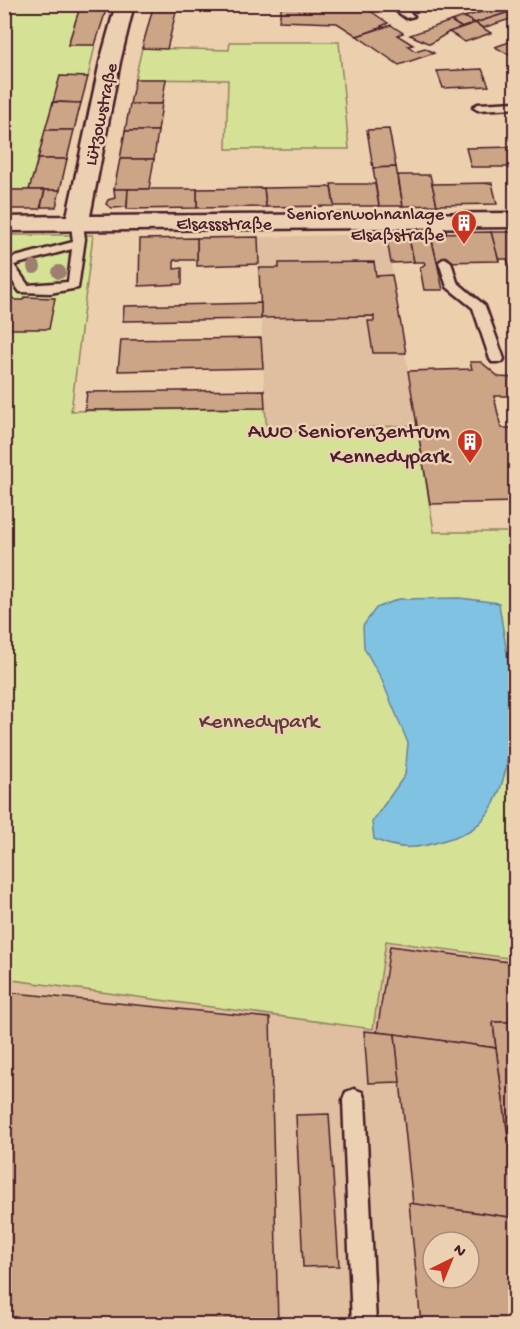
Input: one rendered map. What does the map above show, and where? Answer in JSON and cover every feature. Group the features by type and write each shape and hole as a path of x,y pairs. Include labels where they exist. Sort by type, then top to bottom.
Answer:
{"street":[{"name":"Lützowstraße","path":"78,234 110,62 125,4"},
{"name":"Elsassstraße","path":"4,224 78,234 437,227 516,220"}],"lane":[{"path":"391,4 409,16"},
{"path":"478,107 516,105"},
{"path":"78,234 75,285 50,289 24,289 6,264 78,234"},
{"path":"446,262 451,284 479,306 497,359"},
{"path":"354,1100 364,1324"}],"shaded area":[{"path":"386,234 417,425 266,433 258,237"},
{"path":"386,941 515,959 515,1324 5,1324 5,979 372,1029"}],"green space":[{"path":"5,5 81,5 68,44 95,45 88,77 60,77 29,190 5,190"},
{"path":"230,42 339,42 349,149 226,149 228,80 135,79 142,48 229,50"},
{"name":"Kennedypark","path":"5,235 93,235 71,411 265,408 267,433 417,425 434,532 515,532 515,959 386,941 373,1029 5,979"}],"water":[{"path":"460,598 499,603 509,663 512,699 511,734 505,773 491,808 480,822 467,832 426,845 401,847 383,843 374,839 372,822 405,775 408,743 381,678 364,648 363,626 376,608 399,599"}],"building":[{"path":"81,4 108,4 95,45 68,45"},
{"path":"154,4 178,4 167,49 142,48"},
{"path":"282,4 360,4 388,23 357,36 337,23 279,21"},
{"path":"485,4 516,4 516,10 475,23 464,17 493,9"},
{"path":"516,10 516,22 510,19 483,28 475,23"},
{"path":"464,17 475,23 462,28 451,21"},
{"path":"451,21 462,28 449,32 430,44 410,35"},
{"path":"475,23 491,33 465,42 449,32"},
{"path":"391,25 403,33 397,35 413,45 408,46 415,51 425,48 434,53 399,65 357,36"},
{"path":"509,42 516,46 516,59 495,47"},
{"path":"482,69 489,86 443,88 437,71"},
{"path":"60,76 88,77 81,103 53,102"},
{"path":"135,79 166,79 162,104 130,104"},
{"path":"53,102 81,103 74,130 45,130"},
{"path":"130,104 162,104 158,131 125,131"},
{"path":"389,129 396,167 373,168 367,130"},
{"path":"45,130 74,130 67,159 38,159"},
{"path":"125,131 158,131 154,159 120,159"},
{"path":"516,147 516,167 471,167 466,148"},
{"path":"38,159 67,159 60,190 29,190"},
{"path":"120,159 154,159 149,189 114,189"},
{"path":"396,167 403,206 379,206 373,168"},
{"path":"398,175 430,175 437,205 403,206"},
{"path":"492,183 497,204 437,205 432,184"},
{"path":"331,184 375,184 379,206 334,206"},
{"path":"331,187 334,206 266,207 264,188"},
{"path":"264,188 266,207 197,208 197,189"},
{"path":"114,189 128,189 127,207 112,208 106,204 108,200 115,198"},
{"path":"128,189 197,189 197,208 127,209"},
{"path":"4,190 45,190 40,209 4,209"},
{"path":"45,190 60,190 56,207 41,207"},
{"path":"491,232 516,232 516,286 507,259 498,259"},
{"name":"Seniorenwohnanlage Elsaßstraße","path":"491,232 499,261 437,262 430,233"},
{"path":"430,233 443,290 424,290 420,268 425,264 414,262 408,234"},
{"path":"386,234 408,234 414,262 391,263"},
{"path":"258,237 259,264 197,266 197,238"},
{"path":"197,238 197,260 174,260 174,269 182,268 182,284 139,286 140,239"},
{"path":"374,262 376,276 392,275 406,353 373,353 368,321 374,321 374,316 261,318 259,268 279,268 279,263"},
{"path":"4,293 16,300 23,300 24,297 55,298 49,329 4,329"},
{"path":"261,303 261,319 123,321 124,306"},
{"path":"261,338 263,368 118,371 121,340"},
{"name":"AWO Seniorenzentrum Kennedypark","path":"470,362 481,362 499,377 516,378 516,396 494,396 501,428 516,428 516,502 430,504 408,371 472,369"},
{"path":"264,390 265,408 85,410 87,392"},
{"path":"390,946 516,963 516,1022 493,1022 496,1048 377,1032"},
{"path":"4,992 270,1018 278,1324 4,1324"},
{"path":"493,1022 516,1022 516,1197 496,1048"},
{"path":"364,1031 395,1034 401,1082 368,1083"},
{"path":"395,1034 496,1048 516,1197 516,1218 413,1204"},
{"path":"329,1114 339,1266 303,1267 296,1115"},
{"path":"409,1203 516,1218 516,1324 421,1324"}],"place":[{"name":"Seniorenwohnanlage Elsaßstraße","path":"464,246"},
{"name":"AWO Seniorenzentrum Kennedypark","path":"470,465"}]}
